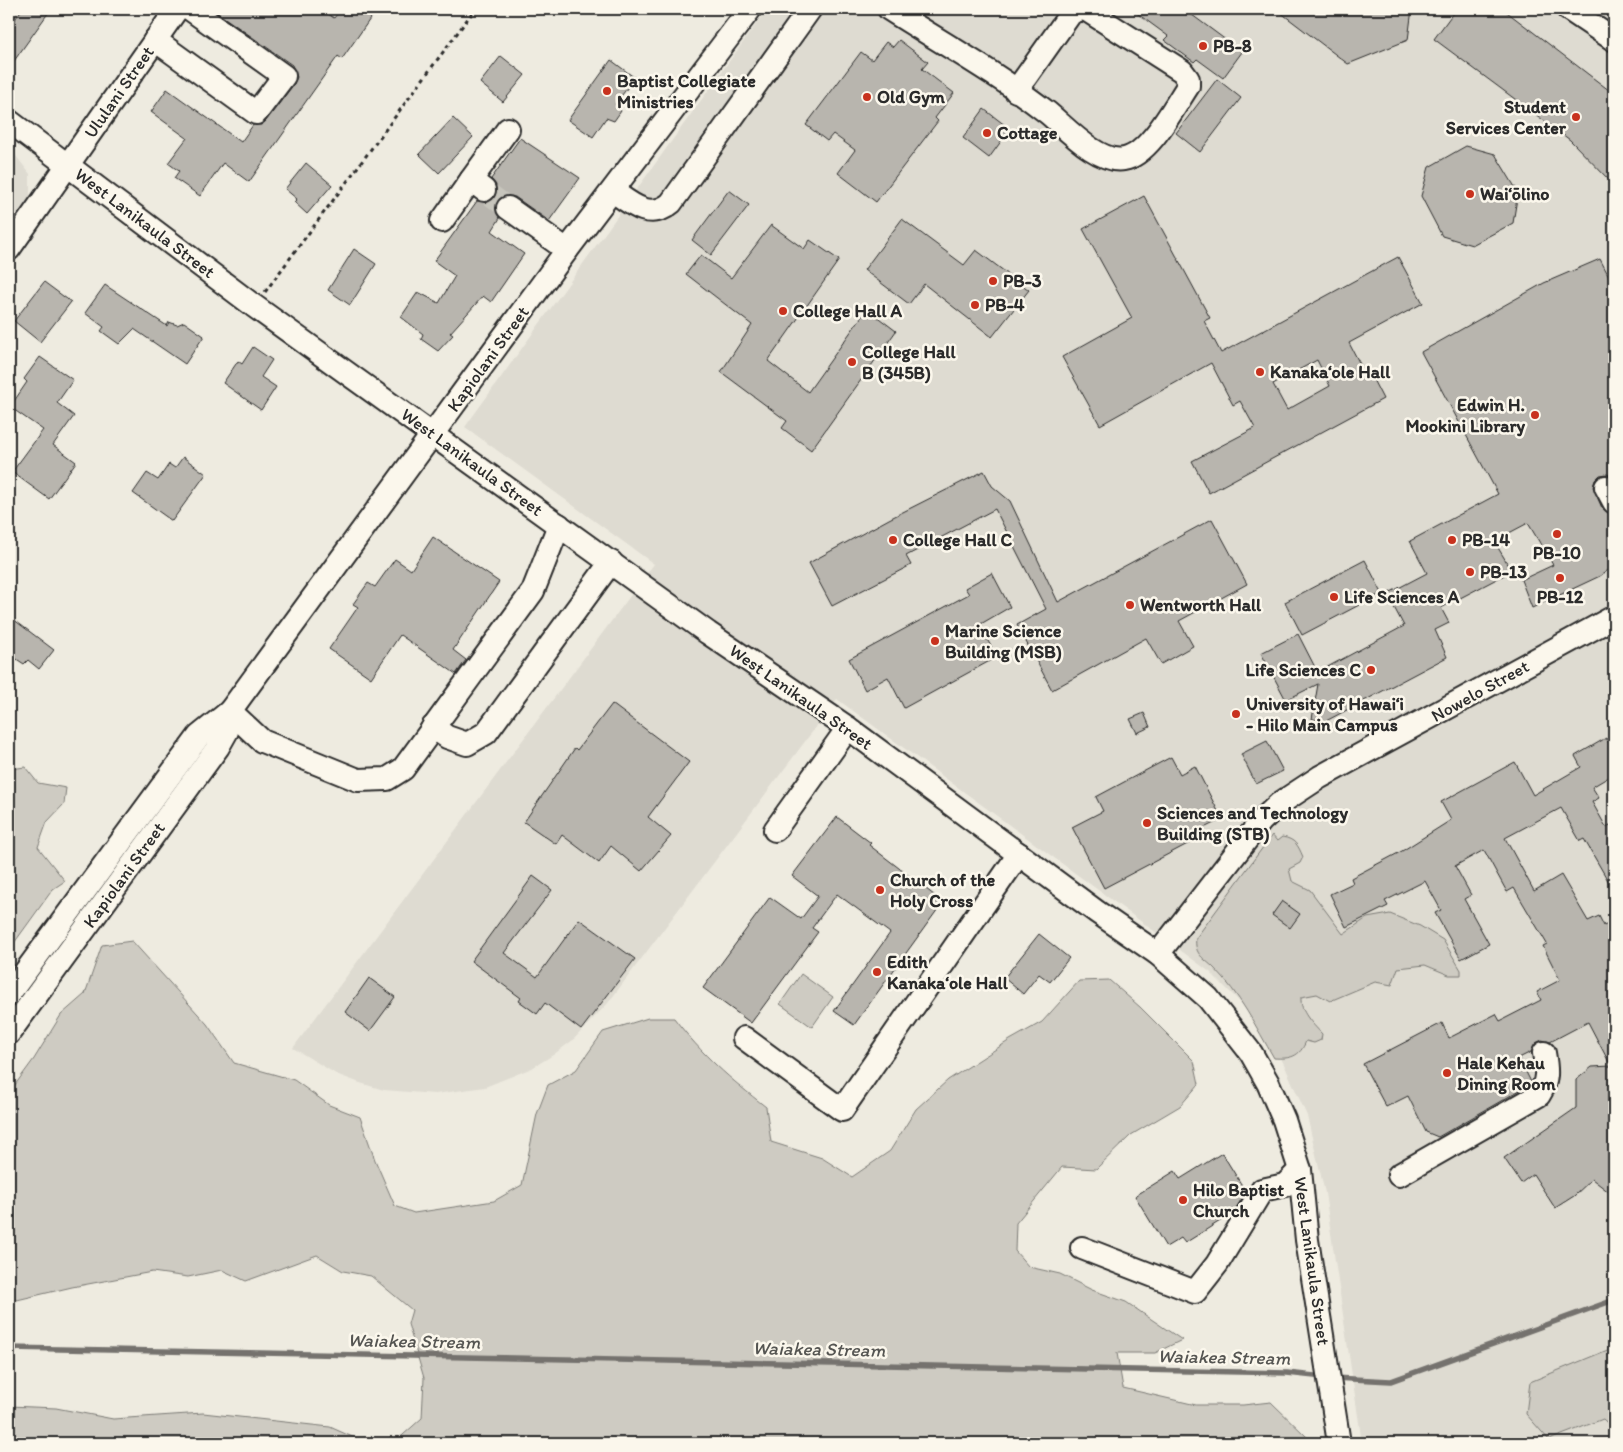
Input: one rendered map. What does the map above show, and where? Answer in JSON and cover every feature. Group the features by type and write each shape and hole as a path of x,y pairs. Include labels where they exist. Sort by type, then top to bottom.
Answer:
{"street":[{"name":"Ululani Street","path":"9,249 177,9"},
{"path":"155,40 256,113 284,76 190,9"},
{"name":"Kapiolani Street","path":"9,994 198,736 230,711 567,250 750,9"},
{"path":"613,191 644,210 657,210 671,203 810,9"},
{"path":"889,9 1016,91 1092,150 1110,159 1124,159 1141,152 1188,86 1188,78 1182,71 1083,9 1072,13 1016,91"},
{"path":"1568,9 1614,40"},
{"name":"West Lanikaula Street","path":"9,121 69,164 254,306 708,633 848,728 1158,954 1208,998 1251,1052 1284,1120 1300,1170 1319,1322 1339,1443"},
{"path":"442,221 478,185 508,129"},
{"path":"508,208 567,250"},
{"path":"230,711 262,741 358,780 387,779 403,769 533,591 559,525"},
{"path":"433,727 447,737 467,744 486,733 611,562"},
{"name":"Nowelo Street","path":"1158,954 1244,839 1279,804 1320,777 1614,617"},
{"name":"Kapiolani Street","path":"9,1033 218,746 227,730 230,711"},
{"path":"775,830 848,728"},
{"path":"744,1038 842,1110 1019,854"},
{"path":"1399,1176 1539,1095 1545,1086 1548,1072 1544,1054"},
{"path":"1082,1248 1195,1292 1217,1264 1262,1190 1285,1185 1300,1170"}],"path":[{"path":"254,306 475,9"}],"shaded area":[{"name":"University of Hawaiʻi - Hilo Main Campus","path":"767,9 1614,9 1614,1443 1362,1443 1325,1193 1307,1116 1283,1062 1250,1012 1210,972 837,699 608,1003 573,1040 553,1055 532,1068 485,1087 435,1094 384,1090 360,1083 336,1074 293,1048 654,564 465,427"},
{"path":"9,147 30,174 30,201 9,232"},
{"path":"25,767 38,783 66,788 64,804 47,822 38,847 65,881 53,889 9,950 9,774 11,769"},
{"path":"1272,835 1277,841 1282,837 1293,841 1298,846 1303,857 1300,863 1289,869 1292,881 1310,890 1343,934 1367,918 1390,914 1420,926 1443,940 1461,970 1461,975 1449,975 1425,965 1398,968 1392,985 1375,982 1330,1001 1317,994 1301,997 1302,1008 1322,1034 1321,1040 1314,1043 1306,1041 1301,1051 1294,1056 1274,1058 1240,1000 1214,968 1200,956 1196,944 1196,938"},
{"path":"132,941 207,1024 234,1063 294,1080 329,1105 360,1117 375,1160 395,1206 414,1213 494,1201 522,1185 537,1114 548,1085 576,1070 603,1032 648,1018 674,1018 695,1044 717,1066 766,1107 771,1142 822,1158 852,1177 890,1151 916,1109 948,1080 1042,1022 1079,981 1109,980 1140,1007 1194,1061 1199,1084 1180,1106 1131,1135 1096,1169 1062,1167 1016,1223 1015,1251 1029,1267 1060,1274 1092,1290 1126,1302 1182,1340 1155,1353 1117,1353 1123,1388 1196,1405 1243,1405 1271,1402 1308,1438 1309,1443 394,1443 422,1418 424,1378 408,1324 412,1310 371,1276 343,1271 317,1255 246,1281 222,1270 188,1277 152,1272 72,1287 17,1300 9,1296 9,1093 34,1059 61,1015 85,994 102,945"},
{"path":"801,974 833,997 812,1027 780,1004"},
{"path":"1610,1349 1614,1351 1614,1429 1603,1419 1549,1440 1526,1414 1530,1382"},
{"path":"9,1406 56,1408 113,1419 203,1413 330,1427 366,1443 9,1443"}],"building":[{"path":"22,9 51,9 9,68 9,28"},
{"path":"212,9 321,9 334,18 341,9 377,9 342,59 338,56 249,182 223,163 200,196 174,178 179,171 168,163 187,138 151,112 167,89 241,142 253,125 261,125 266,121 294,84 297,77 292,65"},
{"name":"PB-8","path":"1131,9 1184,9 1242,52 1223,78 1197,59 1194,62 1164,40 1168,36"},
{"path":"1276,9 1412,9 1408,40 1348,64"},
{"name":"Student Services Center","path":"1456,9 1503,9 1614,94 1614,185 1570,140 1434,39"},
{"name":"Old Gym","path":"899,40 928,62 922,69 954,93 935,118 938,121 876,202 838,173 855,150 833,134 827,141 806,125 861,52 872,60 886,42 893,47"},
{"path":"501,56 525,75 503,102 480,83"},
{"name":"Baptist Collegiate Ministries","path":"611,60 635,78 615,104 621,111 614,121 606,118 593,137 568,120"},
{"path":"1217,79 1241,98 1200,152 1176,133"},
{"name":"Cottage","path":"984,109 1010,129 989,158 963,138"},
{"path":"453,118 473,137 439,173 419,154"},
{"path":"520,138 580,178 549,221 515,197 503,196 498,200 495,207 500,218 492,231 524,254 491,302 483,296 450,333 453,335 438,351 421,339 423,334 401,317 418,292 439,303 455,276 434,261 477,201 489,202 495,198 496,185 491,179"},
{"name":"Waiʻōlino","path":"1466,146 1495,154 1518,192 1513,223 1472,245 1442,236 1421,196 1429,167"},
{"path":"306,163 332,185 307,214 294,202 297,199 285,189"},
{"path":"729,190 749,205 711,255 692,240"},
{"path":"1144,196 1210,318 1204,321 1221,353 1398,257 1423,303 1349,343 1362,368 1366,366 1383,399 1209,493 1192,461 1255,428 1240,401 1233,405 1211,363 1100,425 1062,357 1132,318 1083,229","holes":["1317,360 1330,386 1287,410 1273,384"]},
{"path":"902,219 964,265 976,250 1029,290 992,337 924,284 909,304 864,270"},
{"path":"771,225 804,249 810,240 839,260 768,361 808,392 867,309 896,331 811,450 782,428 787,421 721,372 752,325 686,274 701,255 731,278"},
{"path":"354,249 376,264 350,305 328,290"},
{"path":"1600,259 1614,286 1614,477 1607,474 1600,475 1595,480 1593,487 1602,508 1614,518 1614,566 1600,576 1532,608 1521,580 1553,565 1528,523 1494,541 1512,571 1441,608 1449,623 1435,630 1447,657 1326,721 1312,719 1318,684 1286,700 1261,653 1298,634 1319,675 1320,671 1404,626 1387,594 1427,573 1410,541 1498,494 1421,352 1544,283"},
{"path":"44,282 71,302 40,342 14,321"},
{"path":"105,285 167,326 169,322 177,325 184,322 204,336 185,364 134,329 119,344 101,331 104,327 85,313"},
{"path":"253,347 272,360 261,377 276,387 261,410 223,383 238,361 242,364"},
{"path":"40,357 73,380 57,403 74,416 53,445 76,462 49,499 12,472 43,430 10,407 27,382 24,379"},
{"path":"183,457 206,474 172,521 133,493 147,473 158,480 169,464 175,468"},
{"path":"984,471 992,486 1010,501 1058,602 1212,519 1247,584 1179,621 1193,646 1161,664 1146,638 1052,690 1017,625 1046,609 995,509 906,556 911,565 832,606 809,563 889,519"},
{"path":"433,537 499,582 453,650 466,660 456,674 400,635 371,678 329,649 358,607 353,604 368,583 375,587 395,559 411,570"},
{"name":"Life Sciences A","path":"1365,560 1382,593 1302,635 1285,602"},
{"name":"Marine Science Building (MSB)","path":"992,573 1010,607 979,625 997,657 904,708 888,677 865,690 849,659 969,594 965,588"},
{"path":"9,616 54,650 39,669 28,660 24,664 9,654"},
{"path":"612,704 689,762 648,817 671,836 641,871 611,846 599,863 562,835 556,844 524,822 575,748 577,750"},
{"path":"1144,713 1150,727 1137,733 1130,719"},
{"path":"1606,738 1614,752 1614,774 1592,787 1599,798 1592,802 1606,827 1614,823 1614,891 1584,839 1580,841 1561,808 1505,838 1534,891 1561,875 1588,921 1599,916 1604,926 1614,920 1614,1196 1592,1179 1574,1196 1555,1208 1533,1174 1521,1183 1504,1158 1576,1108 1576,1080 1592,1067 1611,1066 1588,1022 1550,1042 1542,1040 1536,1043 1531,1052 1519,1058 1531,1082 1529,1085 1438,1137 1426,1132 1408,1096 1386,1107 1363,1064 1442,1023 1449,1038 1496,1014 1500,1021 1541,1000 1537,992 1560,980 1543,946 1547,944 1514,888 1507,892 1484,850 1455,866 1471,895 1464,899 1489,944 1461,959 1435,913 1441,910 1425,881 1385,901 1388,906 1346,927 1330,894 1353,883 1351,878 1402,851 1451,820 1441,802 1515,762 1533,795 1581,767 1575,756"},
{"path":"1267,741 1283,771 1256,784 1241,754"},
{"name":"Sciences and Technology Building (STB)","path":"1171,757 1180,774 1195,766 1222,819 1194,833 1197,839 1104,888 1072,827 1103,811 1096,797"},
{"path":"837,817 871,843 869,845 943,902 854,1025 834,1011 890,933 837,894 812,928 818,932 751,1023 703,988 770,897 801,919 818,896 792,876"},
{"path":"533,876 552,890 504,953 537,977 579,919 635,959 581,1030 545,1003 537,1014 519,1001 521,998 471,961"},
{"path":"1282,901 1300,914 1290,928 1272,915"},
{"path":"1039,934 1069,958 1050,982 1039,974 1023,994 1004,978"},
{"path":"369,978 395,997 370,1031 345,1012"},
{"name":"Hilo Baptist Church","path":"1222,1153 1246,1192 1233,1213 1185,1243 1181,1238 1166,1247 1135,1196 1175,1171 1180,1179"}],"waterway":[{"name":"Waiakea Stream","path":"1333,1378 1391,1381 1614,1300"},
{"name":"Waiakea Stream","path":"9,1348 1287,1373 1324,1377"}],"tunnel":[{"path":"484,190 508,208"}],"place":[{"name":"PB-8","path":"1203,46"},
{"name":"Baptist Collegiate Ministries","path":"607,91"},
{"name":"Old Gym","path":"867,97"},
{"name":"Student Services Center","path":"1576,117"},
{"name":"Cottage","path":"987,133"},
{"name":"Waiʻōlino","path":"1470,194"},
{"name":"PB-3","path":"993,281"},
{"name":"PB-4","path":"975,305"},
{"name":"College Hall A","path":"783,311"},
{"name":"College Hall B (345B)","path":"852,362"},
{"name":"Kanakaʻole Hall","path":"1260,372"},
{"name":"Edwin H. Mookini Library","path":"1535,415"},
{"name":"PB-10","path":"1557,534"},
{"name":"College Hall C","path":"893,540"},
{"name":"PB-14","path":"1452,540"},
{"name":"PB-13","path":"1470,572"},
{"name":"PB-12","path":"1560,578"},
{"name":"Life Sciences A","path":"1334,597"},
{"name":"Wentworth Hall","path":"1130,605"},
{"name":"Marine Science Building (MSB)","path":"935,641"},
{"name":"Life Sciences C","path":"1371,670"},
{"name":"University of Hawaiʻi - Hilo Main Campus","path":"1236,714"},
{"name":"Sciences and Technology Building (STB)","path":"1147,823"},
{"name":"Church of the Holy Cross","path":"880,890"},
{"name":"Edith Kanaka‘ole Hall","path":"877,972"},
{"name":"Hale Kehau Dining Room","path":"1447,1073"},
{"name":"Hilo Baptist Church","path":"1183,1200"}]}
